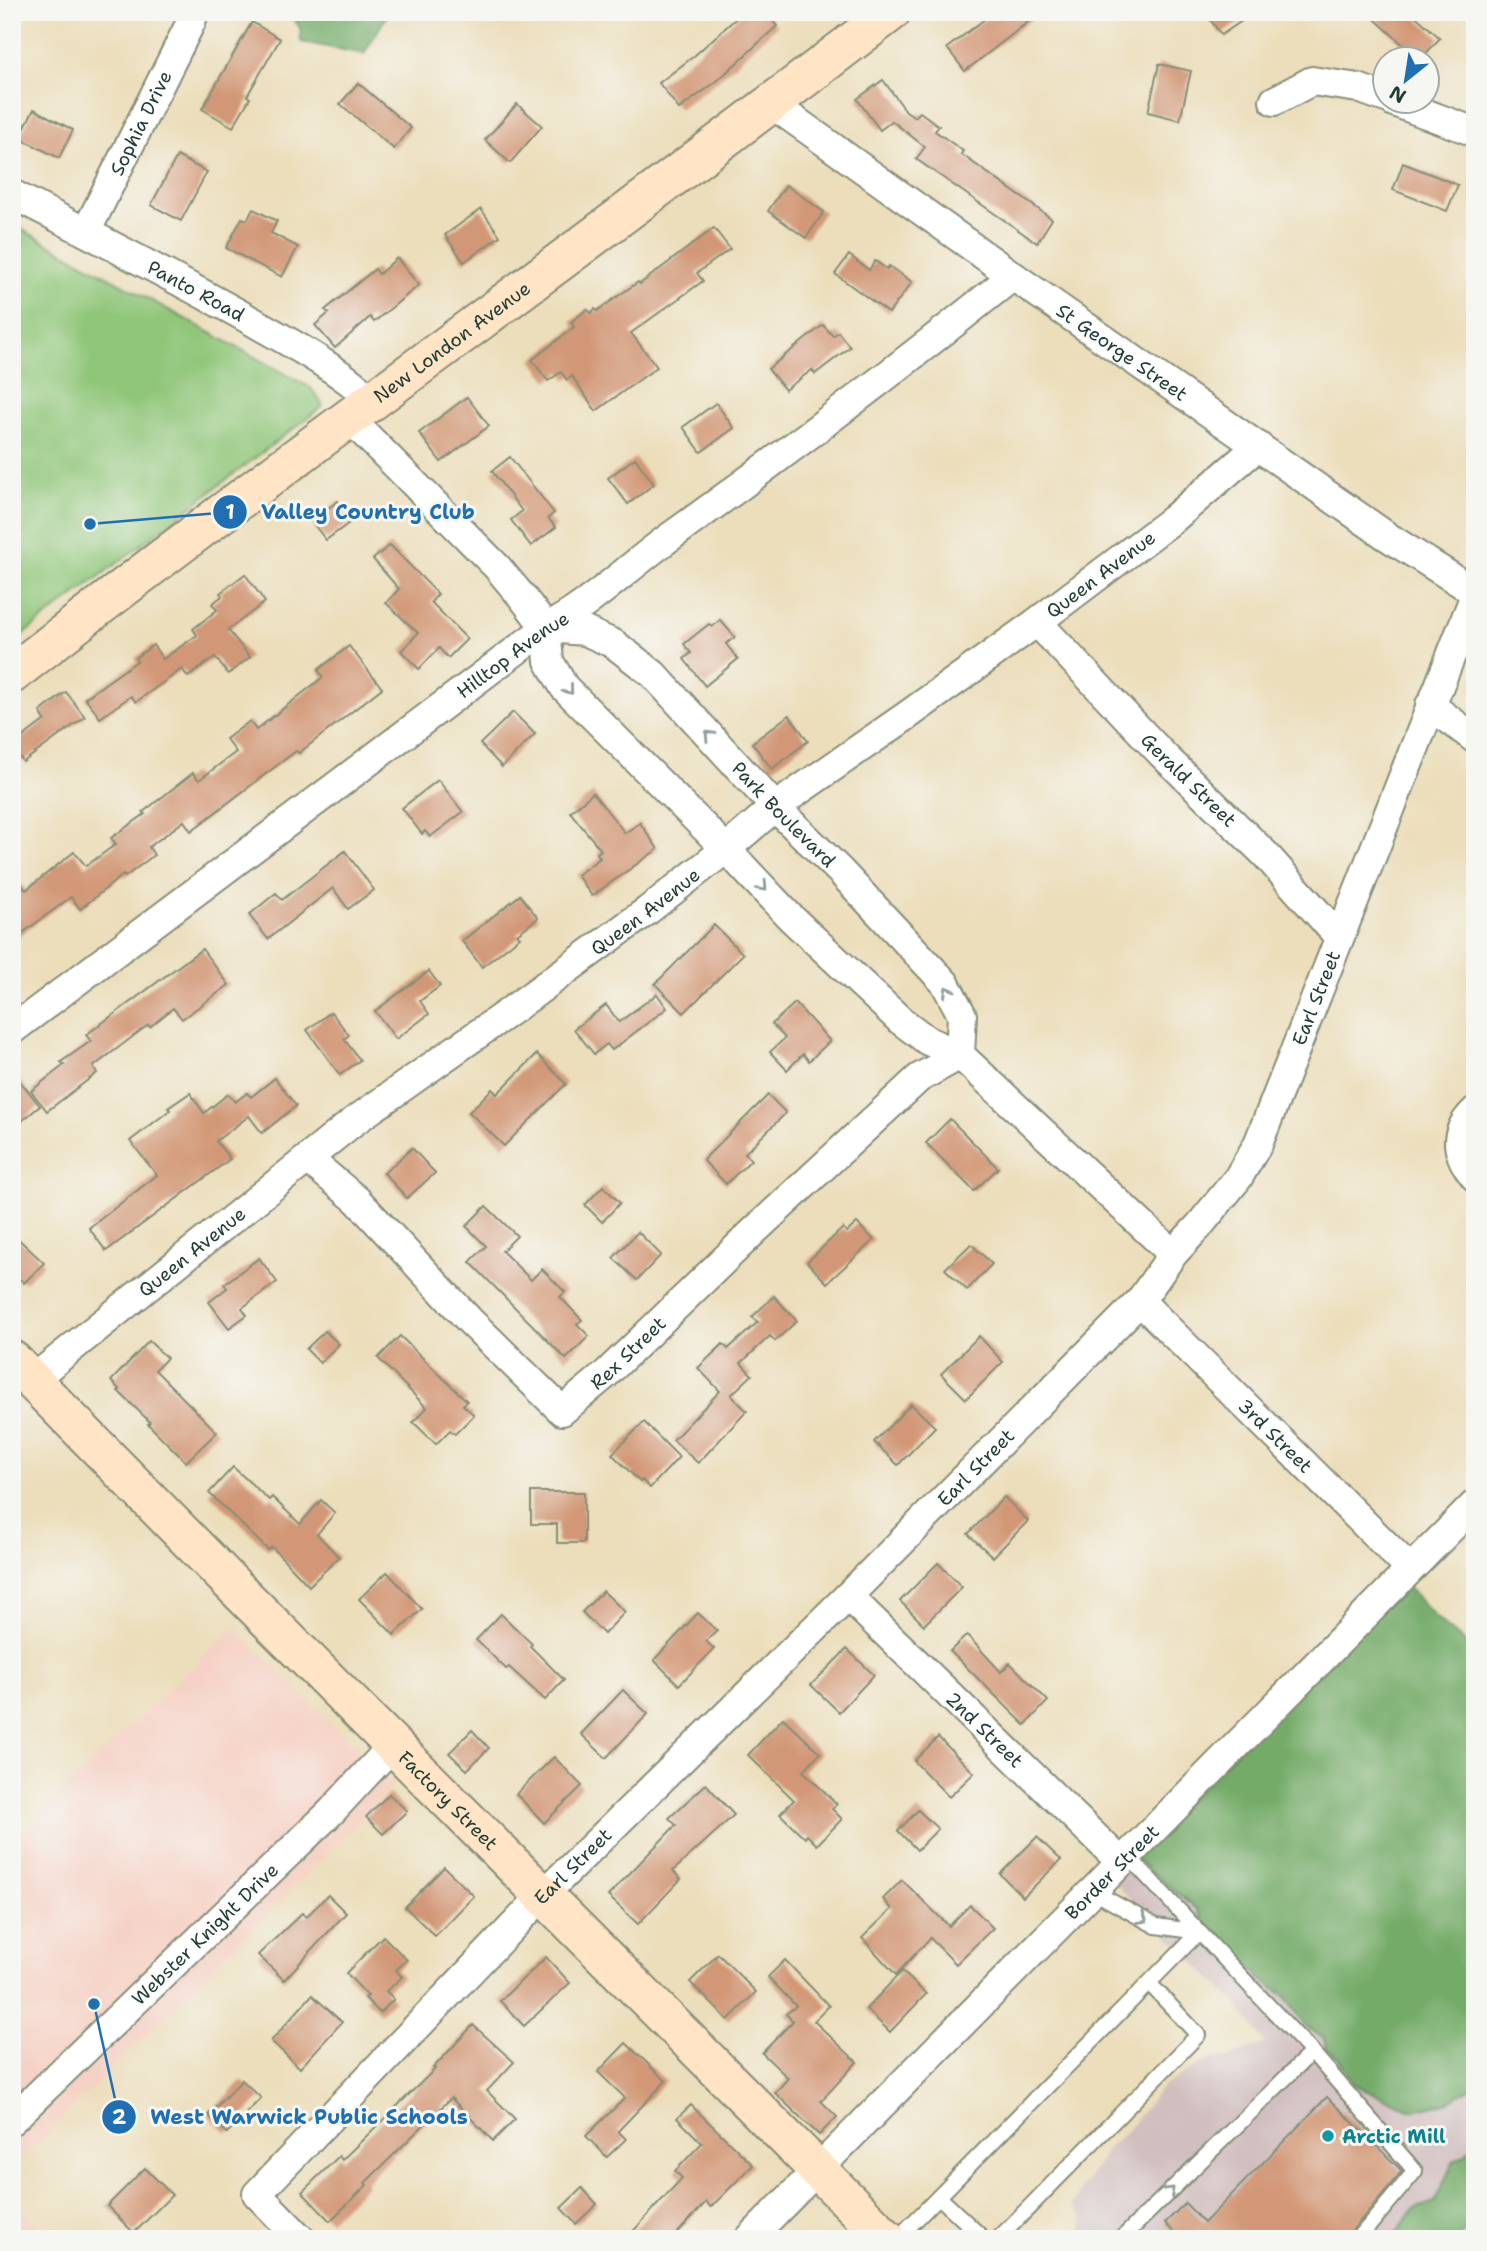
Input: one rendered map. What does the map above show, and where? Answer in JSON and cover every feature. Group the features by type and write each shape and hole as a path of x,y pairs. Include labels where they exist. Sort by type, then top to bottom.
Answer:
{"street":[{"name":"Sophia Drive","path":"86,232 194,12"},
{"name":"New London Avenue","path":"12,674 891,12"},
{"path":"1274,101 1312,81 1358,88 1372,93"},
{"name":"St George Street","path":"772,104 1013,276 1388,537 1475,593"},
{"path":"1432,116 1475,132"},
{"name":"Panto Road","path":"12,194 291,344 356,385 361,409"},
{"name":"Hilltop Avenue","path":"12,1030 546,628 573,614 641,558 902,366 1013,276"},
{"path":"361,409 546,628 549,661 564,687 790,917 900,1020 928,1041 960,1055 1173,1254"},
{"name":"Queen Avenue","path":"22,1370 354,1122 636,919 775,807 1037,622 1172,520 1258,446"},
{"name":"Earl Street","path":"302,2239 257,2194 543,1895 848,1596 1140,1301 1173,1254 1238,1178 1258,1144 1475,593"},
{"name":"Gerald Street","path":"1037,622 1162,754 1265,854 1339,937"},
{"name":"Park Boulevard","path":"546,628 585,631 614,644 653,674 775,807 841,872 945,983 962,1015 960,1055"},
{"path":"1430,705 1475,738"},
{"name":"Rex Street","path":"308,1158 357,1200 470,1321 562,1411 605,1375 752,1233 919,1078 960,1055"},
{"path":"1475,1111 1463,1124 1459,1144 1460,1156 1475,1177"},
{"name":"3rd Street","path":"1140,1301 1410,1569"},
{"name":"Factory Street","path":"22,1370 887,2239"},
{"name":"Border Street","path":"749,2239 1475,1504"},
{"name":"2nd Street","path":"848,1596 1124,1858"},
{"name":"Webster Knight Drive","path":"12,2120 331,1812 393,1745"}],"lane":[{"path":"1124,1858 1199,1932 1312,2052 1415,2171 1357,2239"},
{"path":"1092,1891 1156,1926 1199,1932"},
{"path":"897,2239 1199,1932"},
{"path":"998,2239 1198,2035 1150,1984"},
{"path":"1121,2239 1312,2052"},
{"path":"939,2197 984,2239"}],"shaded area":[{"path":"234,1627 394,1786 12,2169 12,1839"},
{"path":"1133,1857 1198,1910 1203,1923 1227,1941 1231,1952 1256,1972 1260,1979 1284,1995 1306,2026 1324,2040 1326,2049 1339,2059 1353,2084 1446,2103 1475,2086 1475,2143 1465,2155 1454,2160 1435,2202 1414,2209 1389,2239 1056,2239 1082,2227 1083,2218 1072,2205 1108,2147 1124,2134 1163,2086 1209,2059 1228,2058 1265,2043 1236,2003 1110,1878"},
{"path":"12,2198 51,2239 12,2239"}],"green space":[{"path":"389,12 364,54 301,42 300,28 291,14"},
{"path":"12,224 311,388 323,406 12,643"},
{"path":"1403,1581 1435,1617 1475,1651 1475,2086 1446,2103 1412,2110 1353,2084 1339,2059 1326,2049 1324,2039 1306,2026 1284,1995 1260,1979 1256,1972 1231,1952 1227,1941 1203,1923 1198,1910 1133,1857"},
{"path":"1475,2143 1475,2223 1457,2239 1389,2239 1414,2209 1435,2202 1454,2160 1465,2155"}],"building":[{"path":"743,12 765,12 777,26 717,81 679,109 659,83"},
{"path":"994,12 1041,12 965,71 947,48"},
{"path":"1205,12 1255,12 1221,35"},
{"path":"1367,12 1411,12 1440,38 1433,46 1405,46"},
{"path":"252,22 280,39 247,96 250,98 233,127 202,109"},
{"path":"1159,64 1191,71 1180,120 1148,112"},
{"path":"883,80 906,111 915,117 920,112 939,126 935,131 963,151 961,154 1052,219 1037,243 916,159 925,147 892,121 880,130 857,99"},
{"path":"358,83 411,128 394,149 340,104"},
{"path":"517,104 542,126 510,163 485,140"},
{"path":"34,109 73,130 59,158 19,138"},
{"path":"177,156 207,172 181,221 151,205"},
{"path":"1403,163 1458,185 1447,211 1393,190"},
{"path":"786,185 824,212 806,238 768,211"},
{"path":"253,209 277,221 271,233 298,247 282,277 226,248 242,218 247,220"},
{"path":"481,209 500,236 464,262 445,235"},
{"path":"714,228 730,249 697,273 703,281 631,333 657,367 596,411 572,376 567,380 561,372 548,381 532,360 574,327 571,322 587,309 591,313 595,309 597,311 638,282 640,284"},
{"path":"849,255 869,270 875,261 887,269 889,266 912,282 889,313 835,274"},
{"path":"397,258 419,285 374,322 370,317 335,348 315,325 329,313 325,310 375,269 379,274"},
{"path":"823,325 833,336 838,332 850,347 815,374 812,370 785,390 768,369"},
{"path":"467,397 489,426 441,462 419,433"},
{"path":"716,403 734,428 701,452 683,427"},
{"path":"510,457 554,513 548,518 556,527 531,546 511,520 522,511 492,471"},
{"path":"635,458 654,484 628,504 608,478"},
{"path":"338,501 353,520 326,540 311,521"},
{"path":"390,545 438,594 431,602 467,639 448,658 439,648 419,669 401,651 418,633 386,603 399,589 373,559"},
{"path":"245,574 265,602 228,630 250,657 228,674 215,657 188,677 182,669 136,702 131,696 100,718 85,698 137,661 135,658 153,645 163,659 197,635 193,629 217,610 212,604 222,596 220,593"},
{"path":"720,620 735,637 726,644 738,659 705,686 684,659 691,653 684,644 709,624 712,627"},
{"path":"349,646 382,688 299,753 296,751 191,831 184,821 149,847 154,855 125,877 123,875 80,909 71,897 12,941 12,872 26,890 74,852 86,866 116,844 111,838 145,814 143,812 193,773 199,780 236,752 226,739 250,721 256,730 323,677 318,670"},
{"path":"66,692 85,717 23,762 12,745 45,720 40,712"},
{"path":"513,712 535,734 502,767 480,744"},
{"path":"789,715 808,741 772,769 752,743"},
{"path":"438,780 463,812 430,837 425,831 422,834 402,808"},
{"path":"593,793 625,833 640,823 658,849 592,896 577,875 600,858 597,853 601,850 570,812"},
{"path":"345,851 374,890 348,909 333,888 268,939 249,915 276,893 282,900"},
{"path":"520,895 538,918 517,934 520,937 482,967 462,941"},
{"path":"714,925 743,954 684,1013 655,984"},
{"path":"202,949 229,985 182,1019 173,1008 150,1027 148,1025 93,1067 97,1073 47,1111 31,1091 64,1065 61,1062 91,1041 86,1035"},
{"path":"429,971 440,986 420,1001 429,1014 396,1039 375,1011"},
{"path":"657,994 667,1008 612,1050 607,1044 594,1054 574,1029 606,1005 619,1022"},
{"path":"795,1003 830,1041 809,1061 803,1054 787,1070 770,1052 785,1038 772,1024"},
{"path":"331,1012 349,1035 344,1039 360,1060 340,1075 307,1030"},
{"path":"537,1054 566,1084 504,1146 469,1112 492,1089 497,1094"},
{"path":"12,1071 40,1106 12,1129"},
{"path":"275,1078 296,1106 262,1133 249,1116 216,1141 230,1159 106,1251 89,1228 157,1175 130,1141 190,1093 204,1113 228,1094 235,1102 247,1093 251,1097"},
{"path":"768,1095 786,1113 745,1153 751,1160 726,1184 703,1160"},
{"path":"950,1119 998,1168 974,1191 926,1143"},
{"path":"412,1148 435,1173 407,1198 384,1173"},
{"path":"603,1186 620,1203 602,1222 585,1205"},
{"path":"486,1206 517,1236 502,1251 531,1280 542,1269 565,1292 560,1297 582,1320 577,1324 589,1336 566,1359 470,1262 486,1246 466,1226"},
{"path":"857,1223 874,1240 827,1283 807,1262 843,1228 847,1232"},
{"path":"638,1232 661,1255 637,1280 613,1258"},
{"path":"12,1233 44,1263 24,1283 12,1272"},
{"path":"971,1244 992,1264 967,1290 945,1269"},
{"path":"259,1258 277,1282 242,1308 247,1315 229,1328 209,1302 227,1288 224,1284"},
{"path":"774,1296 797,1321 775,1341 770,1336 741,1363 752,1375 731,1395 747,1411 698,1463 673,1440 720,1391 698,1368 723,1344 728,1349 758,1322 752,1317"},
{"path":"325,1331 339,1344 320,1363 306,1349"},
{"path":"400,1336 467,1401 463,1405 474,1415 455,1434 450,1430 436,1444 413,1422 427,1408 378,1358"},
{"path":"979,1336 1003,1362 966,1399 941,1374"},
{"path":"149,1341 167,1358 155,1370 217,1432 186,1462 111,1381"},
{"path":"911,1404 935,1427 898,1465 874,1442"},
{"path":"644,1422 679,1457 650,1488 642,1480 640,1482 612,1454"},
{"path":"233,1467 269,1500 272,1497 300,1524 321,1500 335,1513 317,1534 339,1557 309,1586 272,1547 268,1550 209,1493"},
{"path":"531,1492 584,1492 584,1543 557,1543 557,1524 531,1524"},
{"path":"1004,1497 1028,1521 993,1557 968,1534"},
{"path":"938,1563 962,1587 924,1625 900,1601"},
{"path":"387,1572 422,1609 394,1635 359,1599"},
{"path":"603,1591 625,1612 604,1634 582,1612"},
{"path":"698,1613 717,1631 706,1641 714,1649 679,1685 654,1660"},
{"path":"501,1614 564,1680 545,1700 509,1667 506,1669 476,1640"},
{"path":"967,1635 1001,1672 1010,1663 1048,1701 1025,1725 950,1651"},
{"path":"847,1649 874,1675 839,1712 811,1685"},
{"path":"623,1690 648,1714 606,1758 581,1734"},
{"path":"783,1718 820,1753 803,1771 837,1804 832,1809 842,1819 817,1845 807,1835 805,1838 780,1814 794,1800 748,1755"},
{"path":"472,1730 489,1748 467,1770 449,1753"},
{"path":"938,1737 974,1773 949,1797 914,1761"},
{"path":"554,1757 582,1786 544,1823 516,1794"},
{"path":"706,1784 734,1815 673,1871 681,1879 638,1924 608,1896 676,1825 669,1818"},
{"path":"389,1794 407,1811 383,1834 366,1817"},
{"path":"918,1810 938,1829 917,1850 898,1831"},
{"path":"1037,1837 1061,1860 1023,1897 1000,1874"},
{"path":"444,1867 474,1896 435,1936 405,1907"},
{"path":"902,1880 949,1926 970,1905 993,1928 956,1964 930,1938 896,1975 862,1938 892,1909 883,1899"},
{"path":"328,1895 346,1913 284,1980 258,1955 302,1913 306,1917"},
{"path":"383,1936 407,1960 396,1970 402,1977 386,1991 394,1999 380,2013 346,1973"},
{"path":"718,1954 756,1992 728,2020 690,1982"},
{"path":"546,1957 570,1983 524,2026 500,2001"},
{"path":"785,1960 829,2006 814,2021 857,2062 821,2101 837,2117 819,2135 775,2093 788,2078 762,2053 793,2021 786,2014 796,2006 768,1977"},
{"path":"902,1971 926,1994 890,2032 866,2009"},
{"path":"312,1995 342,2022 300,2068 271,2041"},
{"path":"473,2025 514,2062 487,2091 515,2119 493,2141 451,2098 330,2221 302,2192 339,2156 342,2160 435,2069 433,2068"},
{"path":"626,2043 666,2081 618,2131 626,2139 607,2157 586,2136 625,2098 598,2072"},
{"path":"242,2080 261,2098 227,2133 208,2115"},
{"name":"Arctic Mill","path":"1327,2097 1402,2171 1345,2239 1180,2239 1165,2223 1185,2203 1204,2223"},
{"path":"691,2105 753,2165 711,2207 706,2202 672,2239 626,2239 682,2178 675,2171 702,2143 677,2118"},
{"path":"145,2168 172,2195 134,2233 107,2206"},
{"path":"582,2188 597,2204 576,2224 561,2208"}],"place":[{"name":"Valley Country Club","path":"90,524"},
{"name":"West Warwick Public Schools","path":"94,2004"},
{"name":"Arctic Mill","path":"1328,2136"}]}
